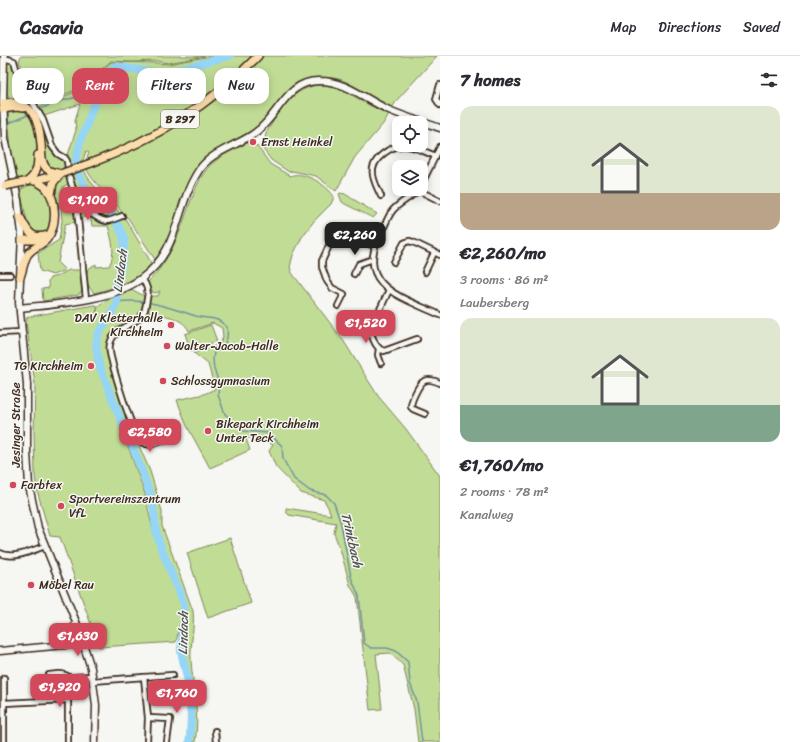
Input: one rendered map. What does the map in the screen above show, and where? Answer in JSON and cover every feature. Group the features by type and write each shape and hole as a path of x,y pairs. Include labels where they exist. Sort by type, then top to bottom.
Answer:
{"main road":[{"name":"B 297","path":"3,186 61,173 91,163 148,138 192,111 230,83 258,56"},
{"name":"Jesinger Straße","path":"4,57 3,106 7,150 20,217 22,242 20,308 27,384 27,452 29,486 38,528 76,622 93,679 96,705 95,742"},
{"path":"20,308 86,299 109,294 127,287 142,278 154,267 170,245 185,199 199,170 217,153 257,132 269,120 286,96 305,83 317,80 336,82 388,109 411,119 440,128"},
{"path":"3,106 18,103 26,106 32,112 39,130 43,164 50,171 61,173 53,183 51,197 54,218 48,236 28,253 20,277"},
{"path":"3,106 22,108 30,113 38,137 38,162 35,174 29,181 44,186 51,197"},
{"path":"20,217 25,227 33,236 48,236"},
{"path":"22,242 35,244 48,236"},
{"path":"54,646 66,641 73,631 76,622"},
{"path":"0,651 65,645 82,640"}],"street":[{"name":"Jesinger Straße","path":"4,57 14,62 21,83 43,120 52,146 58,154 65,158 76,199"},
{"path":"440,85 436,99 440,105"},
{"path":"381,196 373,176 373,170 379,158 387,150 397,146 407,146 436,156"},
{"path":"428,171 440,147"},
{"path":"428,194 440,201"},
{"path":"412,196 393,210 374,246 373,259 376,276 389,290 440,314"},
{"path":"76,199 88,212 102,219 107,221 121,217"},
{"path":"76,199 86,299"},
{"path":"338,306 344,294 332,288 324,273 322,264 333,237 344,232 374,246"},
{"path":"394,262 404,243 406,242 413,242 440,255"},
{"path":"425,272 434,253"},
{"path":"354,274 359,264 373,259"},
{"path":"0,275 10,275"},
{"path":"142,278 147,287 147,297 143,314 122,329 113,339 110,344 110,354 120,394 138,439 143,444 150,445 167,439"},
{"path":"389,290 370,331 376,345 379,349 384,351 417,339"},
{"path":"0,333 22,332"},
{"path":"379,349 378,355 381,363"},
{"path":"425,414 411,407 411,403 419,386 425,380 429,379 440,383"},
{"path":"0,553 11,556 44,546"},
{"path":"48,675 64,674 71,679"},
{"path":"68,742 68,683 71,679 75,677 93,679 173,674"},
{"path":"144,677 148,718 147,742"},
{"path":"4,678 4,742"},
{"path":"4,702 68,700"},
{"path":"148,718 170,719 167,742"},
{"path":"215,731 216,742"}],"green space":[{"path":"21,56 205,56 168,63 157,61 111,61 103,68 72,68 72,92 64,94 64,68 22,68 19,61"},
{"path":"211,56 252,56 239,68 214,68 214,90 206,96 206,68 137,68 137,104 195,104 175,118 132,142 86,160 89,153 86,151 83,160 70,165 67,158 76,130 75,120 80,104 129,104 129,68 104,68 111,62 168,64"},
{"path":"265,56 437,56 397,100 392,108 340,79 315,77 302,80 292,86 260,125 217,149 200,165 186,188 173,229 156,261 128,218 93,180 87,170 88,168 141,145 191,117 214,101 214,104 269,104 269,68 249,68 259,58"},
{"path":"9,61 12,62 14,68 12,68 12,100 7,94 7,63"},
{"path":"317,85 338,88 389,114 383,124 355,157 336,191 316,176 292,171 289,172 271,160 260,145 265,139 266,133 286,103 299,92"},
{"path":"72,93 72,104 80,104 44,116 40,106 45,104 64,104 64,96"},
{"path":"17,104 32,104 43,122 52,150 63,159 66,167 56,170 46,165 38,120"},
{"path":"20,110 27,114 32,121 35,128 37,146 34,171 26,177 17,178 11,149 8,115 11,111"},
{"path":"247,143 257,146 270,164 290,176 302,175 308,177 315,180 331,192 334,197 331,204 314,221 302,237 293,255 290,267 292,273 343,340 378,396 406,429 440,476 440,742 418,742 414,709 403,665 390,653 376,654 382,709 370,710 357,597 350,585 334,533 336,523 289,515 286,512 286,508 331,515 324,500 301,493 276,467 269,451 273,445 256,436 246,439 250,450 210,468 187,426 177,400 204,394 215,389 208,364 194,353 220,344 223,337 222,328 213,323 189,331 186,326 176,319 169,316 143,311 119,328 108,341 111,367 119,394 128,420 150,471 162,511 162,526 193,611 191,655 197,722 195,742 187,742 189,729 187,685 178,651 181,619 176,642 99,647 60,537 50,536 37,490 35,476 34,432 35,384 26,322 27,317 94,305 98,306 131,289 144,296 158,296 160,291 156,293 152,292 148,283 157,273 174,245 201,178 210,165 215,161","holes":["120,424 147,493 153,521 154,536 145,494"]},
{"path":"84,170 94,185 126,220 152,264 132,280 94,293 87,282 88,269 96,264 96,267 109,266 113,246 108,226 92,226 90,216 79,218 71,174"},
{"path":"67,176 69,183 63,187 63,196 73,204 75,222 65,224 58,263 65,270 53,275 40,271 38,253 59,240 62,221 61,207 57,207 55,189 58,182"},
{"path":"33,184 39,186 47,194 50,200 52,212 51,225 46,233 39,235 30,230 20,190"},
{"path":"340,193 345,194 377,214 373,218 345,204 342,202"},
{"path":"69,270 79,270 81,275 82,292 78,295 43,301 42,289 49,288 48,282 50,278 58,276"},
{"path":"211,325 217,341 191,351 185,334"},
{"path":"230,538 251,603 208,618 187,553"}],"waterway":[{"name":"Lindach","path":"189,742 191,717 189,686 181,651 184,604 161,548 156,531 153,502 131,442 99,365 96,345 98,334 117,302 116,286 124,253 124,238 116,221 109,211 88,192 78,174 76,160 81,138 92,109 101,95 102,82 105,73 116,66 160,74 230,56"},
{"path":"42,108 72,98"},
{"path":"9,123 28,115"},
{"name":"Trinkbach","path":"117,302 138,301 157,304 196,316 216,319 227,327 227,339 223,345 214,352 213,359 214,369 219,383 218,395 225,414 243,431 269,433 282,446 283,459 294,479 310,491 326,495 334,503 341,524 351,577 359,596 364,643 371,648 387,648 396,651 408,662 410,683 417,702 422,742"}],"place":[{"name":"Ernst Heinkel","path":"253,142"},
{"name":"DAV Kletterhalle Kirchheim","path":"171,325"},
{"name":"Walter-Jacob-Halle","path":"167,346"},
{"name":"TG Kirchheim","path":"91,366"},
{"name":"Schlossgymnasium","path":"163,381"},
{"name":"Bikepark Kirchheim Unter Teck","path":"208,431"},
{"name":"Farbtex","path":"13,485"},
{"name":"Sportvereinszentrum VfL","path":"61,506"},
{"name":"Möbel Rau","path":"31,585"}]}
